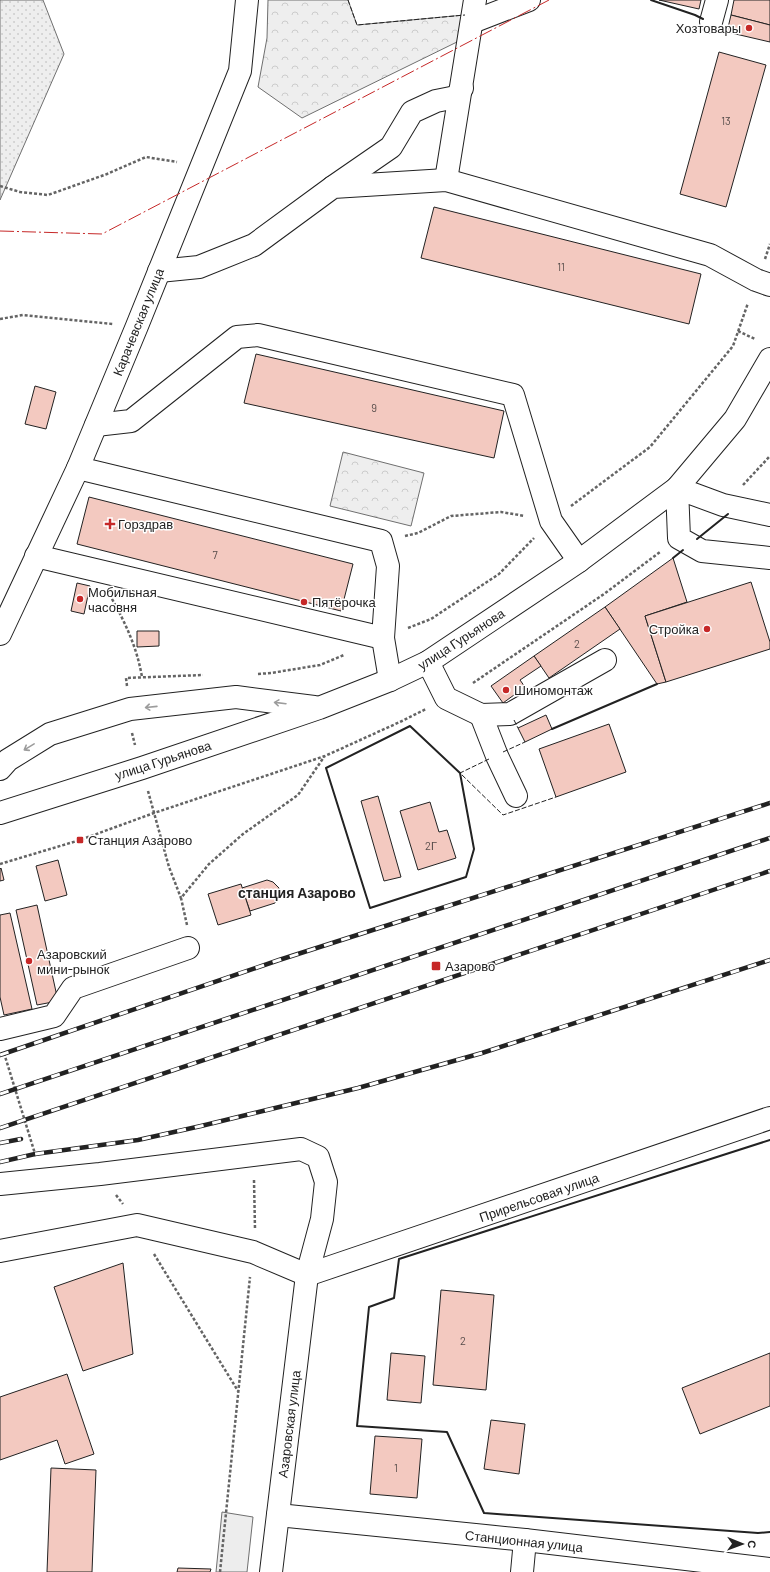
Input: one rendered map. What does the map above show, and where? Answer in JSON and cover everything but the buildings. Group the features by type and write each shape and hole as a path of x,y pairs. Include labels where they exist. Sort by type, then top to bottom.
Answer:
{"street":[{"path":"233,0 245,22"},
{"name":"Карачевская улица","path":"0,634 78,468 240,71 247,0"},
{"path":"446,180 475,0"},
{"path":"472,22 529,0"},
{"path":"711,22 717,0"},
{"path":"159,271 199,266 254,245 333,187 391,147 412,112 436,101 456,97 462,88"},
{"path":"333,187 446,180 710,254 763,283"},
{"path":"96,424 131,421 237,338 258,335 513,395 551,521 579,561"},
{"name":"улица Гурьянова","path":"0,813 142,768 319,708 390,680 428,662 579,561 677,488 735,419 770,359"},
{"path":"78,468 381,541 388,566 382,638 390,680"},
{"path":"770,515 723,505 677,488 679,538 702,551 770,558"},
{"path":"36,556 382,638"},
{"path":"428,662 446,698 481,716 510,714 605,660"},
{"path":"0,769 8,760 50,734 130,709 236,697 319,708"},
{"path":"481,716 497,756 516,796"},
{"path":"0,1029 54,1016 74,988 188,948"},
{"name":"Прирельсовая улица","path":"307,1275 770,1118"},
{"name":"Азаровская улица","path":"0,1184 100,1174 301,1149 318,1157 326,1182 322,1219 307,1275 272,1572"},
{"path":"0,1251 137,1225 253,1252 307,1275"},
{"name":"Станционная улица","path":"278,1515 525,1540 732,1569 770,1569"},
{"path":"522,1572 525,1540"}],"path":[{"path":"0,186 20,192 48,195 107,174 146,157 201,167"},
{"path":"382,638 431,619 499,574 551,521 650,447 733,346 763,283 770,244"},
{"path":"0,319 23,315 137,326"},
{"path":"381,541 418,533 451,516 501,512 551,521"},
{"path":"97,571 128,628 139,661 142,677"},
{"path":"256,674 272,673 320,665 348,653"},
{"path":"188,948 187,922 181,898 169,867 131,732 126,678 208,675"},
{"path":"181,898 209,864 243,834 298,795 325,756"},
{"path":"0,1029 5,1054 29,1136 45,1179"},
{"path":"220,1572 253,1252 255,1229 255,1182"},
{"path":"137,1225 238,1391"}],"green space":[{"path":"0,0 43,0 64,54 0,200"},
{"path":"268,0 348,0 357,25 464,15 461,40 302,118 258,87 267,38"},
{"path":"343,452 424,473 411,526 330,506"}],"shaded area":[{"path":"222,1512 253,1517 247,1572 216,1572"}],"railway":[{"path":"0,1055 279,960 770,803"},
{"path":"0,1094 770,838"},
{"path":"0,1128 770,871"},
{"path":"0,1162 35,1154 138,1140 358,1088 482,1053 770,960"},
{"path":"0,1143 21,1139"}],"fence":[{"path":"348,0 357,25 465,15"},
{"path":"514,720 518,728"},
{"path":"503,752 525,742"},
{"path":"489,759 460,773 503,815 556,797"}],"wall":[{"path":"651,0 703,19"},
{"path":"718,27 727,32"},
{"path":"697,539 728,514"},
{"path":"673,558 683,550"},
{"path":"552,729 657,684"},
{"path":"410,726 460,773 474,849 466,877 370,908 326,768 410,726"},
{"path":"770,1140 399,1259 394,1298 369,1307 357,1426 447,1432 484,1513 758,1533 770,1532"}],"power":[{"path":"0,231 102,234 549,0"}],"place":[{"name":"Хозтовары","path":"749,28"},
{"name":"Горздрав","path":"110,524"},
{"name":"Мобильная часовня","path":"80,599"},
{"name":"Пятёрочка","path":"304,602"},
{"name":"Стройка","path":"707,629"},
{"name":"Шиномонтаж","path":"506,690"},
{"name":"Станция Азарово","path":"80,840"},
{"name":"Азаровский мини-рынок","path":"29,961"},
{"name":"Азарово","path":"436,966"}],"district":[{"name":"станция Азарово","path":"297,892"}]}
